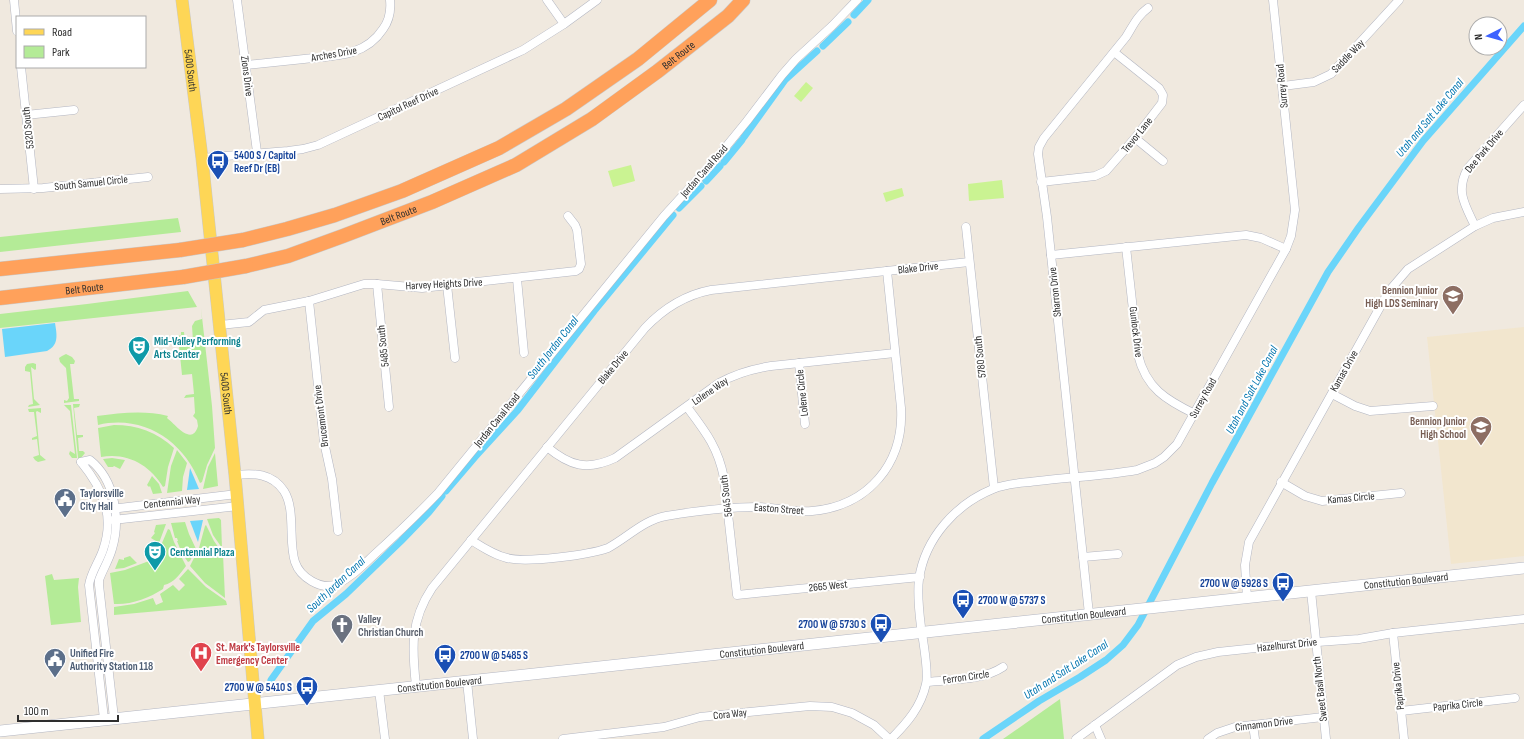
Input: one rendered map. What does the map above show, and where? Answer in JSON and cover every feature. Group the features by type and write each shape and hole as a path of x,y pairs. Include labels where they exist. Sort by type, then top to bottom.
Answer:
{"highway":[{"name":"Belt Route","path":"0,269 180,250 243,240 335,215 402,191 499,148 566,109 638,59 710,0"},
{"name":"Belt Route","path":"0,298 183,277 246,266 288,256 432,202 516,165 592,119 646,80 728,16 743,0"}],"main road":[{"name":"5400 South","path":"182,0 202,158 220,325 235,475 258,739"},
{"name":"Constitution Boulevard","path":"0,731 1524,568"}],"street":[{"path":"14,0 16,21"},
{"name":"Zions Drive","path":"238,0 257,152"},
{"name":"Arches Drive","path":"246,65 344,54 363,49 375,40 385,27 389,17 390,0"},
{"path":"547,0 564,24"},
{"name":"Capitol Reef Drive","path":"202,158 303,149 318,145 535,44 597,0"},
{"name":"Jordan Canal Road","path":"235,475 249,473 266,476 273,480 284,492 289,510 295,561 298,569 305,577 319,584 335,585 354,573 404,528 438,493 664,216 716,159 782,75 796,59 832,26 857,0"},
{"name":"Surrey Road","path":"927,682 918,603 920,577 927,551 940,528 960,508 976,497 994,488 1015,484 1128,472 1146,468 1164,457 1177,444 1195,414 1286,249 1291,236 1295,210 1273,0"},
{"name":"Saddle Way","path":"1283,86 1314,82 1331,74 1399,0"},
{"name":"Sharron Drive","path":"1089,614 1051,255 1038,154 1041,143 1126,37 1135,20 1148,8"},
{"name":"Trevor Lane","path":"1041,182 1095,176 1109,169 1162,103 1163,95 1159,88 1114,52"},
{"name":"5320 South","path":"21,68 34,189"},
{"name":"Dee Park Drive","path":"1475,226 1461,193 1464,175 1468,168 1524,106"},
{"path":"26,115 74,110"},
{"path":"1134,138 1163,161"},
{"name":"South Samuel Circle","path":"0,189 34,189 148,177"},
{"name":"Kamas Drive","path":"1247,598 1244,565 1247,549 1254,531 1389,290 1399,278 1419,260 1475,226 1493,218 1524,212"},
{"name":"Harvey Heights Drive","path":"220,325 249,322 264,310 309,301 364,284 416,288 517,279 571,272 579,269 581,264 577,230 568,216"},
{"name":"5780 South","path":"966,227 994,488"},
{"path":"1051,255 1246,235 1261,238 1286,249"},
{"name":"Gunlock Drive","path":"1126,247 1140,365 1155,389 1170,401 1195,414"},
{"name":"Blake Drive","path":"416,686 413,638 420,610 432,588 645,328 662,312 674,304 696,294 711,290 969,262"},
{"name":"Easton Street","path":"471,540 495,555 507,559 530,560 577,555 608,548 641,526 658,518 728,509 759,507 805,512 826,509 852,500 865,492 876,482 891,462 896,450 901,426 901,408 887,271"},
{"path":"517,279 524,353"},
{"name":"5485 South","path":"377,284 389,407"},
{"path":"447,286 455,358"},
{"name":"Brucemont Drive","path":"309,301 324,442 332,479 338,531"},
{"name":"Lolene Way","path":"546,447 561,458 573,464 587,466 605,463 615,458 719,383 736,374 754,368 895,353"},
{"name":"Lolene Circle","path":"799,363 805,424"},
{"path":"1332,394 1355,406 1370,411 1433,406"},
{"name":"5645 South","path":"686,407 705,431 719,455 728,509 737,596"},
{"path":"109,719 89,585 94,569 102,553 112,520 115,508 108,484 99,469 90,460 81,462 98,485 106,509 112,520"},
{"name":"Kamas Circle","path":"1281,482 1305,496 1322,501 1401,493"},
{"name":"Centennial Way","path":"106,509 237,500"},
{"name":"Centennial Way","path":"112,520 237,500"},
{"path":"1083,557 1118,554"},
{"name":"2665 West","path":"737,596 920,577"},
{"name":"Sweet Basil North","path":"1311,591 1326,739"},
{"name":"Hazelhurst Drive","path":"1076,739 1177,665 1196,657 1218,652 1360,639 1393,633 1524,619"},
{"name":"Paprika Drive","path":"1393,633 1404,739"},
{"name":"Ferron Circle","path":"927,682 986,676 1003,667"},
{"path":"467,681 473,739"},
{"path":"890,739 913,715 922,698 927,682"},
{"path":"379,690 385,739"},
{"name":"Paprika Circle","path":"1401,711 1514,698"},
{"name":"Cora Way","path":"563,739 664,727 700,717 810,706 832,707 852,713 874,725 890,739"},
{"name":"Cinnamon Drive","path":"1208,739 1226,730 1254,725 1323,717"},
{"path":"1095,725 1102,739"},
{"path":"1254,725 1255,739"}],"shaded area":[{"name":"Bennion Junior High School","path":"1524,327 1524,556 1451,564 1427,337"}],"green space":[{"path":"806,82 813,88 801,102 794,96"},
{"path":"631,165 635,181 613,187 608,171"},
{"path":"1002,180 1004,198 969,201 968,184"},
{"path":"902,188 904,196 886,202 883,193"},
{"path":"178,218 181,232 0,252 0,237"},
{"path":"188,291 197,307 0,328 0,314"},
{"path":"201,308 215,448 207,465 202,482 200,483 193,468 184,455 173,443 160,434 146,427 131,424 115,423 98,425 97,416 132,413 159,414 168,416 167,418 183,432 192,434 195,432 198,426 197,420 193,416 195,413 194,397 184,398 186,395 194,394 192,374 182,375 178,336 181,335 181,332 184,332 185,342 193,341 192,326 195,321 202,319"},
{"path":"66,354 72,357 75,361 74,364 70,364 74,399 79,399 79,401 64,403 64,400 67,401 69,398 66,368 60,362 59,358"},
{"path":"27,364 36,364 35,370 31,367 34,399 40,405 28,407 29,405 33,404 30,372 25,371 25,367"},
{"path":"73,404 80,404 79,407 74,408 77,435 83,435 83,437 78,438 79,451 83,451 85,453 81,458 78,458"},
{"path":"64,405 71,405 77,458 72,458 69,454 70,451 75,454 70,411"},
{"path":"41,408 41,413 36,412 40,455 46,460 38,462 33,457 39,455 37,439 32,440 32,438 37,436 34,412 29,412 28,409"},
{"path":"114,425 131,426 146,430 161,438 174,448 168,467 165,486 163,487 158,479 145,467 129,458 120,456 101,457 98,428"},
{"path":"177,450 187,463 183,477 182,491 167,493 171,466"},
{"path":"215,453 218,486 203,489 208,467"},
{"path":"112,458 125,460 120,469 114,466 108,467 103,459"},
{"path":"152,476 159,484 162,493 153,494 150,486 149,487 147,485"},
{"path":"219,518 221,520 222,548 213,535 207,519"},
{"path":"185,522 196,549 188,562 183,555 183,551 181,551 177,538 175,538 171,523"},
{"path":"166,524 159,543 151,538 155,533 156,525"},
{"path":"206,525 223,554 225,598 205,583 190,566 199,548"},
{"path":"168,529 170,530 174,542 186,566 176,578 164,585 163,589 158,592 133,602 114,604 110,573 125,570 149,561 162,543"},
{"path":"130,556 137,563 124,568 115,569 119,559 124,560 124,558"},
{"path":"188,569 206,587 226,601 227,605 114,615 114,607 134,604 153,598 156,605 163,602 160,594 173,585 179,591 185,585 179,579"},
{"path":"52,574 54,580 79,578 78,587 81,622 51,625 45,576"},
{"path":"1060,699 1064,739 1003,739"}],"water":[{"path":"55,323 56,339 54,346 51,349 47,351 5,357 2,329"},
{"path":"190,468 199,489 187,490"},
{"path":"203,520 198,542 190,521"}],"waterway":[{"name":"South Jordan Canal","path":"854,15 868,0"},
{"name":"South Jordan Canal","path":"823,46 848,22"},
{"name":"Utah and Salt Lake Canal","path":"983,739 1039,701 1106,660 1123,645 1138,625 1212,483 1328,272 1359,227 1423,141 1524,26"},
{"name":"South Jordan Canal","path":"744,137 785,80 817,51"},
{"name":"South Jordan Canal","path":"724,162 742,140"},
{"name":"South Jordan Canal","path":"706,181 720,166"},
{"name":"South Jordan Canal","path":"679,208 701,186"},
{"name":"South Jordan Canal","path":"446,491 517,411 594,311 673,215"},
{"name":"South Jordan Canal","path":"271,680 313,621 346,594 401,541 442,496"}],"place":[{"name":"5400 S / Capitol Reef Dr (EB)","path":"218,180"},
{"name":"Bennion Junior High LDS Seminary","path":"1453,316"},
{"name":"Mid-Valley Performing Arts Center","path":"139,366"},
{"name":"Bennion Junior High School","path":"1481,446"},
{"name":"Taylorsville City Hall","path":"65,518"},
{"name":"Centennial Plaza","path":"155,572"},
{"name":"2700 W @ 5928 S","path":"1283,602"},
{"name":"2700 W @ 5737 S","path":"963,620"},
{"name":"Valley Christian Church","path":"342,644"},
{"name":"2700 W @ 5730 S","path":"881,644"},
{"name":"St. Mark's Taylorsville Emergency Center","path":"201,672"},
{"name":"2700 W @ 5485 S","path":"445,674"},
{"name":"Unified Fire Authority Station 118","path":"55,678"},
{"name":"2700 W @ 5410 S","path":"307,706"}]}
